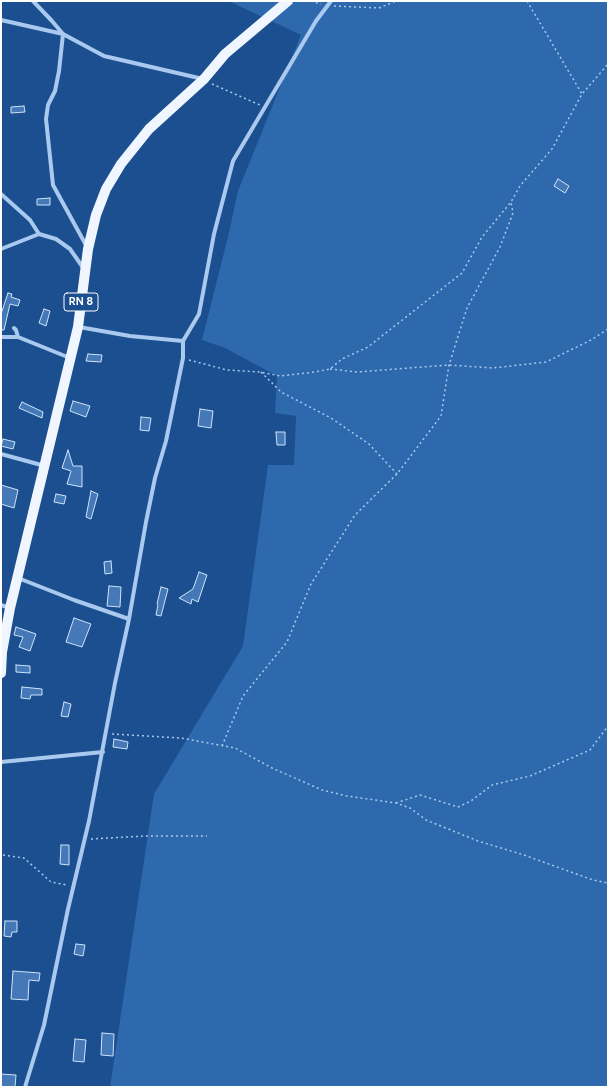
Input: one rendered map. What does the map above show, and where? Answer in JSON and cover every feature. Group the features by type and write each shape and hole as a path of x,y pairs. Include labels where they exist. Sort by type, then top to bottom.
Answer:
{"main road":[{"name":"RN 8","path":"1,673 6,606 18,578 45,466 78,327 88,249 96,215 106,189 121,164 149,128 204,79 225,54 288,1"}],"street":[{"path":"33,1 63,34 59,71 55,91 48,105 46,119 53,185 88,249"},
{"path":"26,1087 44,1025 103,752 146,522 155,478 166,441 183,358 184,341 199,314 214,234 233,161 316,21 331,1"},
{"path":"1,20 63,34 104,56 204,79"},
{"path":"1,194 30,220 39,234"},
{"path":"1,249 39,234 56,238 70,249 85,272"},
{"path":"78,327 130,336 184,341"},
{"path":"14,328 18,337"},
{"path":"1,337 18,337 70,358"},
{"path":"1,454 45,466"},
{"path":"18,578 74,600 129,619"},
{"path":"1,762 103,752"}],"path":[{"path":"311,1 328,6 379,8 396,1"},
{"path":"527,1 582,94"},
{"path":"330,369 342,360 368,347 462,273 482,237 511,202 520,186 552,149 582,94 608,64"},
{"path":"204,79 264,107"},
{"path":"222,746 244,696 287,642 310,584 355,515 397,474 441,416 448,365 468,308 500,247 513,213 511,202"},
{"path":"183,358 227,370 260,372 280,376 330,369 356,372 448,365 493,368 546,362 591,340 608,329"},
{"path":"260,372 281,392 331,418 368,444 397,474"},
{"path":"396,803 420,794 458,807 471,801 492,785 530,776 590,750 608,726"},
{"path":"106,734 181,738 235,748 272,768 322,790 347,796 396,803 410,808 426,820 478,841 524,855 593,880 608,883"},
{"path":"84,839 145,836 207,836"},
{"path":"3,855 24,858 51,882 73,886"}],"shaded area":[{"path":"228,1 285,1 265,18"},
{"path":"288,1 608,1 608,1087 110,1087 154,794 243,646 268,465 294,465 296,416 275,413 277,376 225,348 202,340 238,191 301,35 267,19"}],"building":[{"path":"24,106 25,112 11,113 11,107"},
{"path":"558,179 569,186 565,193 554,186"},
{"path":"50,198 50,205 37,205 37,199"},
{"path":"8,293 12,294 11,297 20,300 18,306 10,304 4,330 1,330 1,314"},
{"path":"44,309 50,311 46,326 39,323"},
{"path":"88,354 102,355 101,362 86,361"},
{"path":"73,401 90,406 86,417 70,411"},
{"path":"22,402 43,412 42,418 19,408"},
{"path":"200,409 213,411 211,428 198,426"},
{"path":"141,417 151,418 149,431 140,430"},
{"path":"276,432 285,432 285,445 277,445"},
{"path":"3,439 15,442 13,449 1,446"},
{"path":"68,450 73,466 82,466 82,487 67,484 71,471 62,468"},
{"path":"1,485 18,490 14,508 1,504"},
{"path":"91,491 98,494 91,519 86,517"},
{"path":"56,494 66,496 64,504 54,502"},
{"path":"111,561 112,573 105,574 104,562"},
{"path":"199,572 207,575 198,602 192,599 191,604 179,598 193,589"},
{"path":"109,586 121,587 120,607 107,606"},
{"path":"161,587 168,589 161,616 156,615"},
{"path":"74,618 91,624 82,647 66,642"},
{"path":"16,627 36,634 30,651 19,647 23,637 14,635"},
{"path":"16,665 30,666 30,673 16,672"},
{"path":"22,687 42,689 42,695 31,695 30,699 21,698"},
{"path":"64,702 71,704 68,717 61,716"},
{"path":"114,739 128,742 127,749 113,747"},
{"path":"61,845 69,845 69,865 60,864"},
{"path":"5,921 17,921 17,932 12,932 11,937 4,936"},
{"path":"76,944 85,945 83,956 74,954"},
{"path":"13,971 40,973 39,981 29,980 28,1000 11,999"},
{"path":"102,1033 114,1034 113,1056 101,1055"},
{"path":"75,1039 86,1040 84,1062 73,1061"},
{"path":"1,1074 16,1075 15,1087 1,1087"}]}
